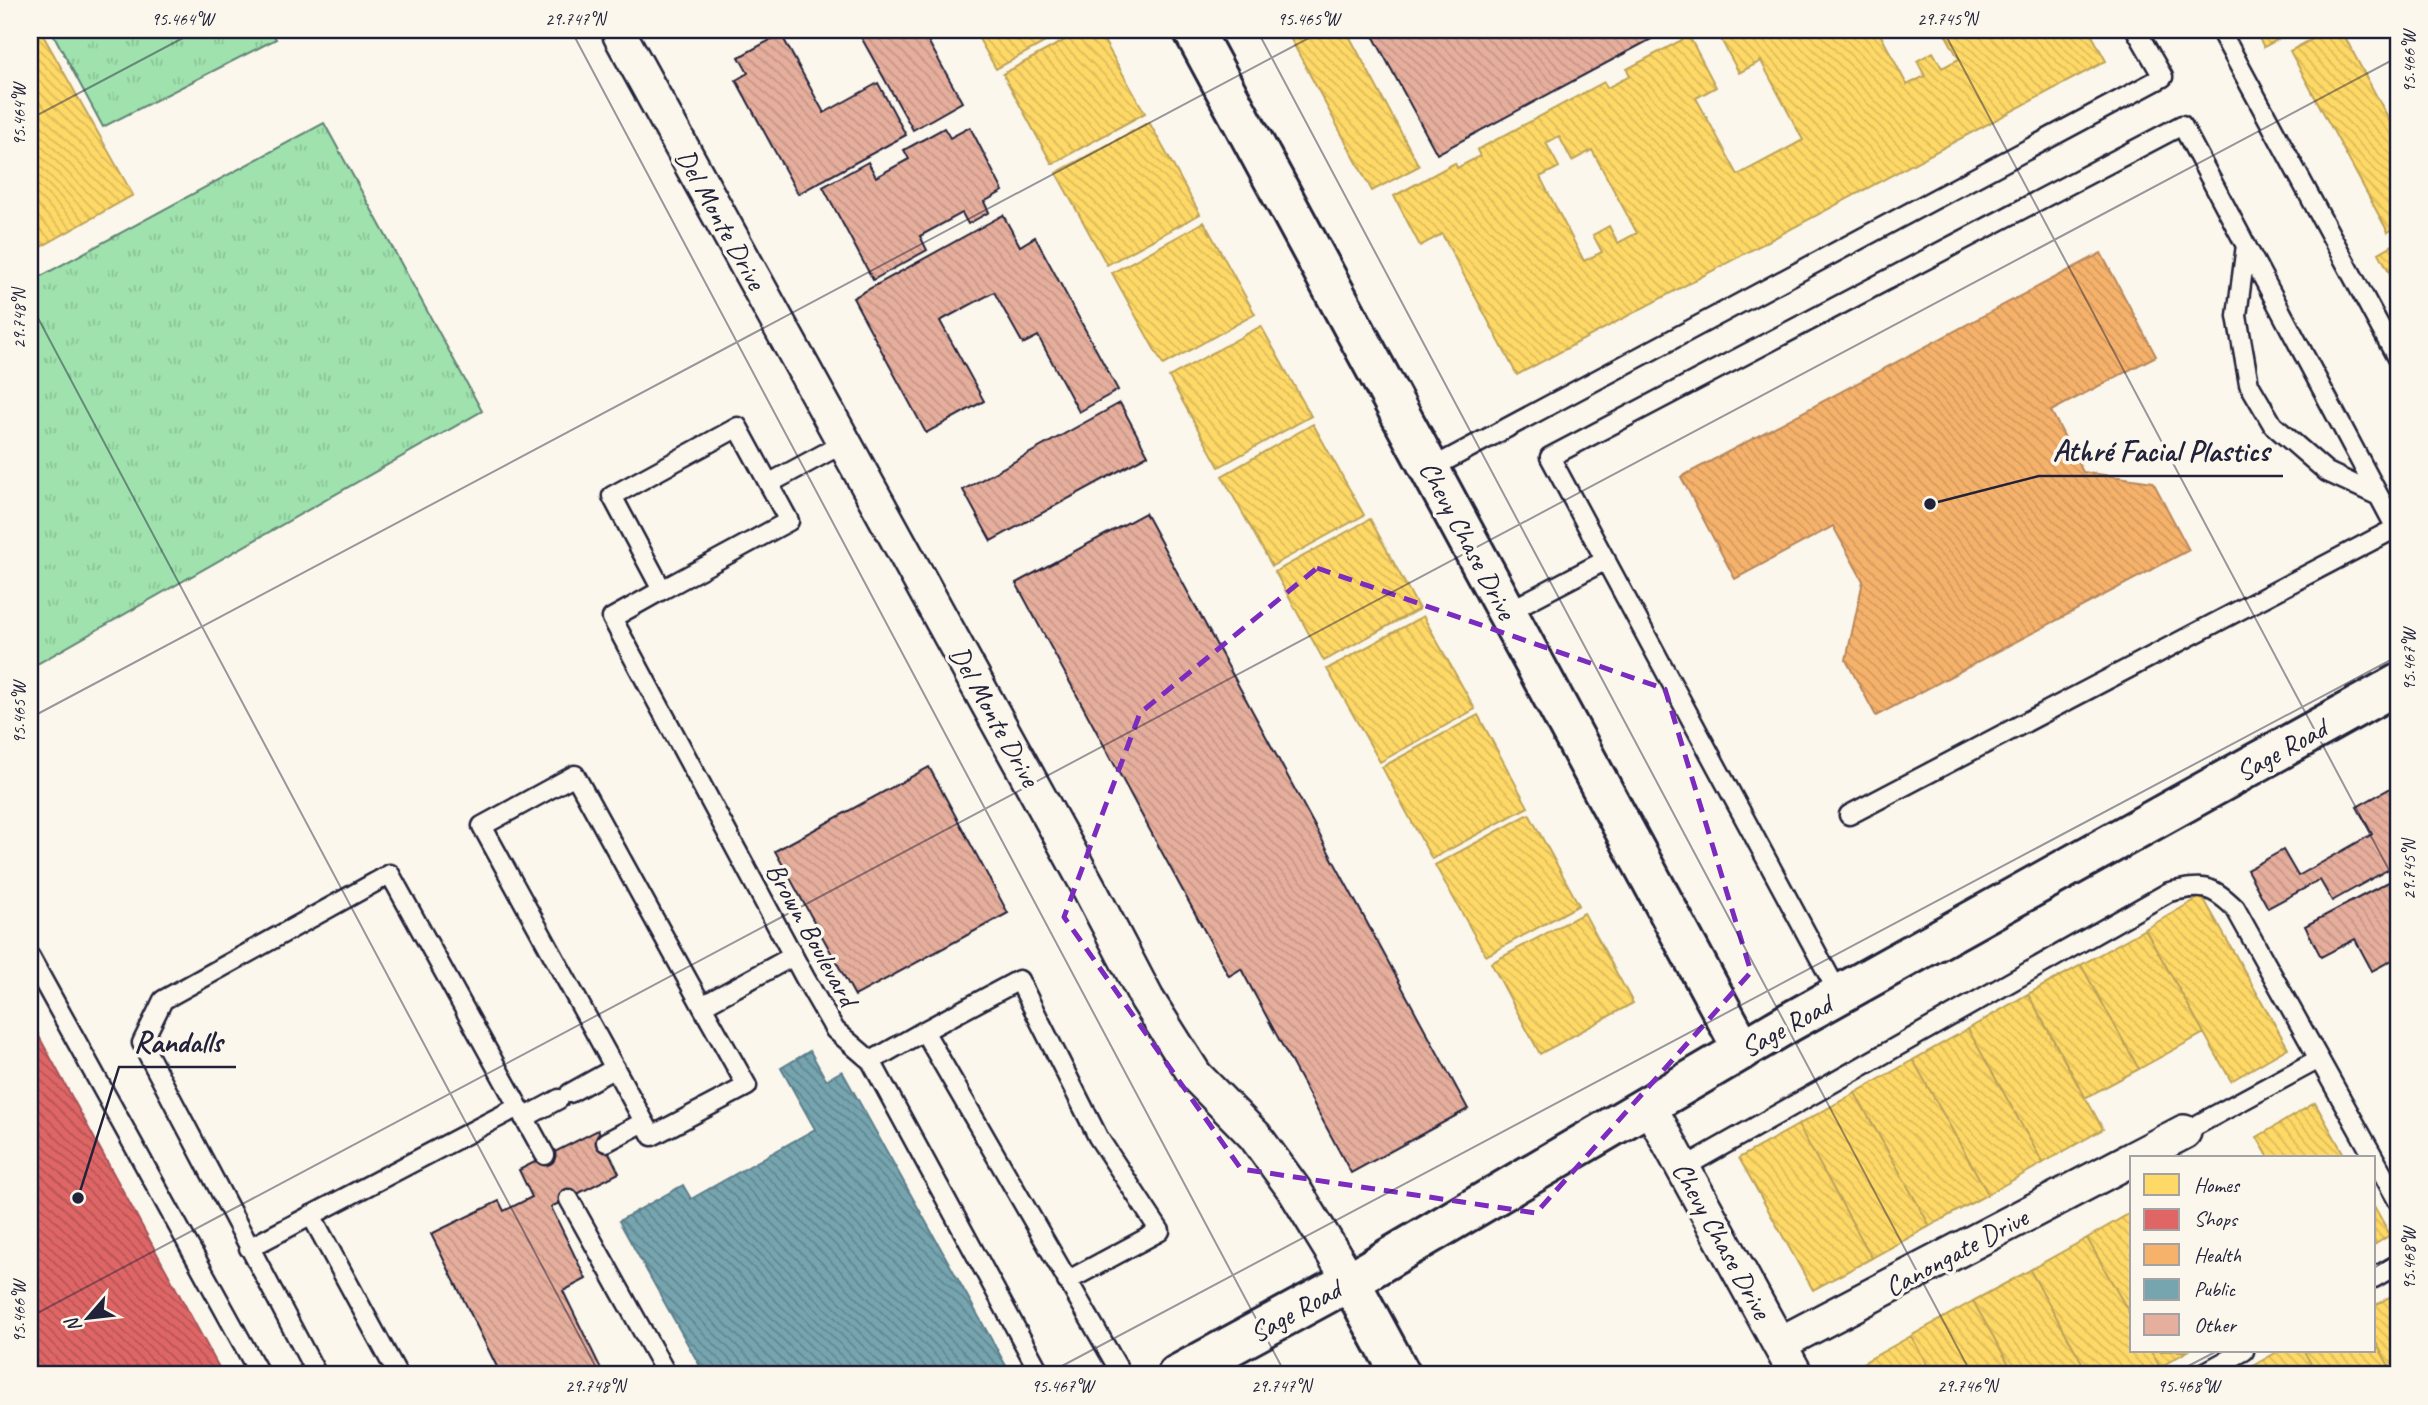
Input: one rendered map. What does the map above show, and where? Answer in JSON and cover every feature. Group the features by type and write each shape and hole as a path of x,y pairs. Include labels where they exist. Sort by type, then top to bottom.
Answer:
{"main road":[{"name":"Chevy Chase Drive","path":"1193,30 1743,1050"},
{"name":"Sage Road","path":"1177,1375 1350,1282 1648,1104 2398,684"},
{"name":"Del Monte Drive","path":"1350,1282 1401,1375"}],"street":[{"name":"Del Monte Drive","path":"620,35 1088,886 1147,999 1195,1075 1255,1136 1295,1191 1350,1282"},
{"name":"Chevy Chase Drive","path":"1648,1104 1796,1375"},
{"name":"Canongate Drive","path":"2139,1156 2184,1132"},
{"name":"Canongate Drive","path":"1779,1344 2130,1161"}],"lane":[{"path":"1430,469 2163,77 2136,30"},
{"path":"2220,30 2398,360"},
{"path":"1840,996 1550,457 2182,125 2397,530 1849,816"},
{"path":"2246,245 2236,316 2249,384 2273,425 2327,472 2379,496"},
{"path":"738,427 770,483 789,521 662,590 612,496 738,427"},
{"path":"770,483 844,443"},
{"path":"1507,612 1605,559"},
{"name":"Brown Boulevard","path":"662,590 612,618 793,956 835,1030 871,1061 1041,1375"},
{"path":"575,775 747,1086 652,1136 615,1068 482,826 575,775"},
{"path":"317,1375 142,1043 163,1000 390,874 545,1155"},
{"path":"1682,1167 2169,891 2197,886 2216,889 2235,908 2373,1156"},
{"path":"702,1006 793,956"},
{"path":"30,957 260,1375"},
{"path":"871,1061 1019,980 1098,1137 1160,1231 1067,1280"},
{"path":"924,1031 1122,1375"},
{"path":"2184,1132 2319,1059"},
{"path":"250,1248 311,1215 521,1112 564,1096 615,1068"},
{"path":"606,1142 644,1122"},
{"path":"2376,1161 2398,1201"},
{"path":"569,1199 667,1375"},
{"path":"311,1215 398,1375"},
{"path":"2376,1277 2398,1264"},
{"path":"2200,1375 2242,1352"}],"highlighted area":[{"path":"1317,568 1665,689 1751,972 1536,1213 1241,1169 1064,917 1140,713"}],"green space":[{"path":"51,30 271,30 276,39 103,127"},
{"path":"324,123 482,411 30,668 30,282"}],"building: Homes":[{"path":"30,30 40,30 133,195 30,253"},
{"path":"974,30 1067,30 996,69"},
{"path":"1083,30 1098,30 1145,113 1052,164 1003,74"},
{"path":"1286,30 1346,30 1419,166 1372,191"},
{"path":"1716,30 1878,30 1907,85 1925,76 1917,61 1933,52 1942,68 1959,59 1943,30 2089,30 2106,61 1517,375 1442,234 1420,246 1394,196 1455,163 1457,168 1480,156 1477,150 1604,82 1607,88 1630,76 1627,69 1689,36 1716,87 1696,98 1738,175 1803,140 1761,61 1739,73","holes":["1559,136 1572,161 1592,150 1637,233 1618,243 1609,226 1593,235 1602,252 1584,261 1540,177 1559,167 1546,143"]},
{"path":"2254,30 2296,30 2264,47"},
{"path":"2329,30 2341,30 2398,136 2398,226 2388,232 2290,51"},
{"path":"1149,122 1200,214 1107,265 1056,173"},
{"path":"1204,222 1255,314 1163,365 1112,273"},
{"path":"2398,242 2398,288 2379,253"},
{"path":"1261,326 1311,416 1219,467 1169,377"},
{"path":"1313,424 1364,515 1272,566 1222,476"},
{"path":"1370,519 1419,609 1324,661 1275,572"},
{"path":"1423,616 1475,709 1380,762 1327,669"},
{"path":"1478,715 1528,807 1432,859 1382,767"},
{"path":"1529,814 1579,905 1486,956 1435,865"},
{"path":"2202,896 2288,1048 2231,1081 2145,929"},
{"path":"1584,913 1633,1003 1540,1054 1491,963"},
{"path":"2145,929 2204,1033 2139,1069 2081,965"},
{"path":"2081,965 2139,1069 2085,1098 2028,994"},
{"path":"2028,994 2103,1129 2043,1163 1968,1029"},
{"path":"1968,1029 2043,1163 1988,1194 1913,1060"},
{"path":"1913,1060 1988,1194 1930,1226 1855,1093"},
{"path":"1855,1093 1930,1226 1872,1258 1798,1125"},
{"path":"2315,1103 2345,1156 2268,1156 2257,1137"},
{"path":"1798,1125 1872,1258 1813,1290 1739,1158"},
{"path":"2376,1210 2390,1235 2376,1244"},
{"path":"2130,1213 2130,1314 2087,1238"},
{"path":"2087,1238 2130,1314 2130,1352 2152,1352 2160,1367 2145,1375 2089,1375 2030,1270"},
{"path":"2030,1270 2089,1375 2015,1375 1973,1301"},
{"path":"2398,1292 2398,1375 2394,1375 2376,1343 2376,1305"},
{"path":"1973,1301 2015,1375 1933,1375 1911,1336"},
{"path":"1911,1336 1933,1375 1858,1375 1854,1368"},
{"path":"2376,1343 2394,1375 2317,1375 2305,1352 2376,1352"},
{"path":"2152,1352 2186,1352 2160,1367"},
{"path":"2277,1352 2305,1352 2317,1375 2244,1375 2242,1372"}],"building: Shops":[{"path":"30,1020 223,1375 30,1375"}],"building: Health":[{"path":"2101,253 2156,356 2051,411 2083,472 2153,482 2189,550 1876,716 1846,660 1863,581 1833,526 1735,579 1681,477"}],"building: Public":[{"path":"810,1051 826,1080 842,1071 1010,1373 705,1375 619,1221 683,1185 691,1199 815,1129 781,1068"}],"building: Other":[{"path":"857,30 922,30 962,102 913,130"},
{"path":"1370,30 1668,30 1437,154"},
{"path":"781,34 824,113 878,83 906,135 798,194 736,80 748,73 739,57"},
{"path":"970,127 1003,191 984,202 989,212 968,224 962,213 920,236 927,250 873,280 823,187 868,162 876,177 909,159 904,150 944,128 950,138"},
{"path":"1003,215 1020,246 1035,237 1118,390 1079,412 1038,336 1023,344 994,292 940,321 984,401 926,433 853,298"},
{"path":"1120,403 1148,455 991,541 963,490"},
{"path":"1145,513 1468,1109 1351,1173 1241,969 1229,976 1016,583"},
{"path":"929,767 1008,913 855,996 775,851"},
{"path":"2398,784 2398,864 2332,901 2320,880 2268,908 2247,870 2283,850 2298,876 2372,834 2357,807"},
{"path":"2398,877 2398,957 2372,971 2355,939 2321,957 2305,926"},
{"path":"598,1130 619,1173 551,1207 586,1279 563,1291 604,1375 501,1375 431,1234 499,1201 504,1211 532,1197 519,1170"}],"place":[{"name":"Athré Facial Plastics","path":"1930,504"},
{"name":"Randalls","path":"78,1198"}]}
